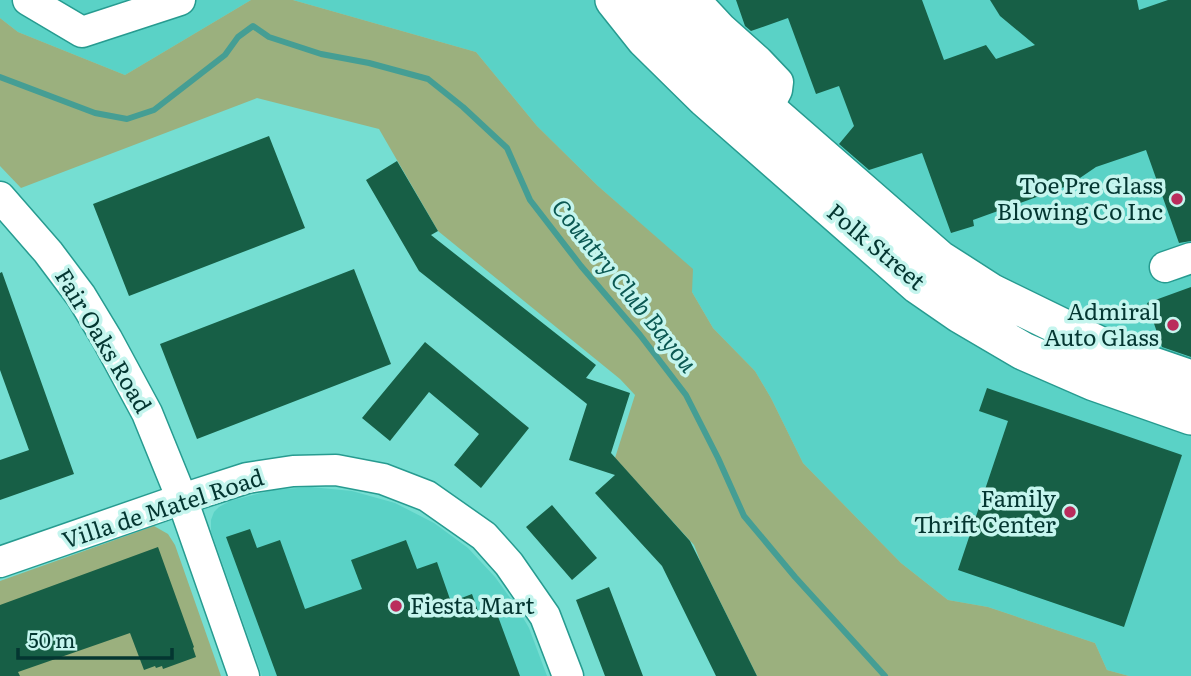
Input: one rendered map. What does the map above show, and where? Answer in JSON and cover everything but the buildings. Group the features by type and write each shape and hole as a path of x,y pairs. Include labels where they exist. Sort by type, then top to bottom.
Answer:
{"main road":[{"name":"Polk Street","path":"614,0 645,39 705,98 918,285 960,314 1023,351 1094,382 1191,416"},
{"name":"Polk Street","path":"657,0 695,14 720,68 939,259 992,293 1115,353 1191,379"},
{"path":"1072,372 1083,337"}],"street":[{"path":"28,0 82,32 180,0"},
{"name":"Fair Oaks Road","path":"0,197 48,252 81,296 147,413 182,499 244,676"},
{"name":"Villa de Matel Road","path":"0,562 247,478 293,471 336,470 383,479 426,496 484,536 509,564 545,616 568,676"}],"shaded area":[{"path":"0,0 251,0 125,75 18,32 0,18"},
{"path":"293,0 1191,0 1191,365 1012,292 981,339 1191,426 1191,676 1129,676 1107,670 1095,643 988,607 948,600 901,563 803,463 755,371 713,328 692,292 692,269 598,186 537,126 476,52"},
{"path":"311,487 352,491 395,503 434,523 468,548 495,577 518,609 529,628 547,676 262,676 211,531 211,520 219,507 230,501 273,490"}],"green space":[{"path":"251,0 293,0 476,52 537,126 598,186 693,269 692,292 713,328 755,371 803,463 901,563 948,600 988,607 1095,643 1107,670 1129,676 757,676 694,545 615,458 635,395 620,379 438,231 379,129 257,98 21,188 0,166 0,18 18,32 125,75"},
{"path":"154,526 168,534 175,545 221,676 0,676 0,581"}],"waterway":[{"name":"Country Club Bayou","path":"0,77 95,113 127,119 154,110 225,55 238,37 253,26 269,37 321,54 369,63 428,79 507,148 530,200 686,395 744,516 885,676"}],"place":[{"name":"Toe Pre Glass Blowing Co Inc","path":"1177,199"},
{"name":"Admiral Auto Glass","path":"1173,325"},
{"name":"Family Thrift Center","path":"1070,512"},
{"name":"Fiesta Mart","path":"396,606"}]}
